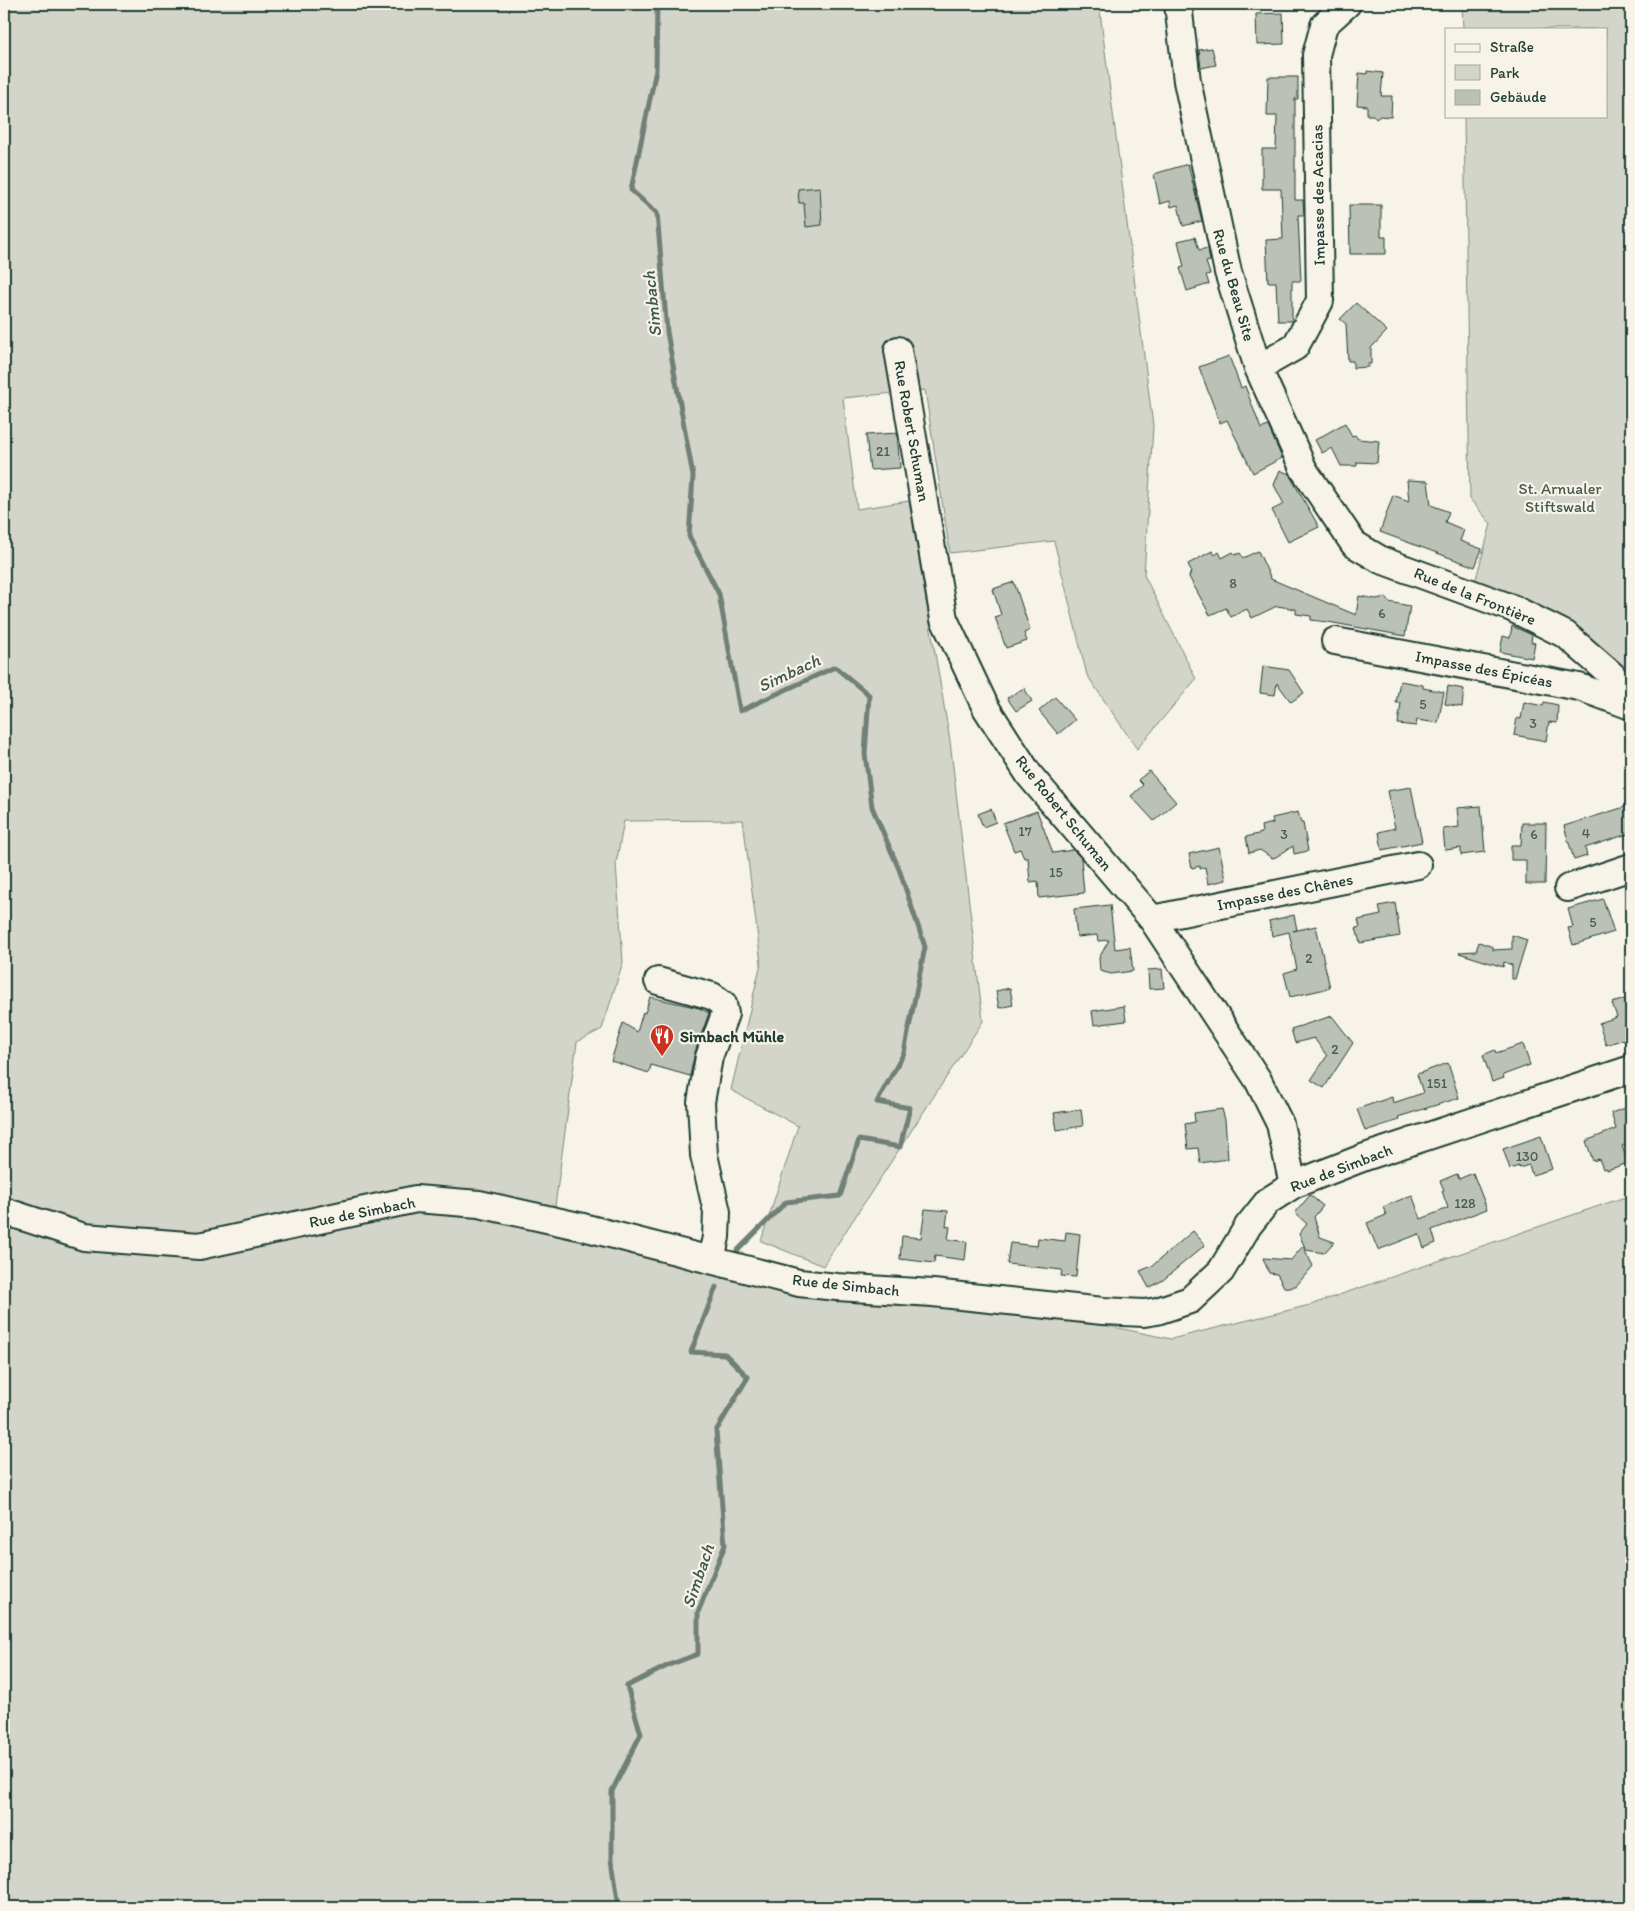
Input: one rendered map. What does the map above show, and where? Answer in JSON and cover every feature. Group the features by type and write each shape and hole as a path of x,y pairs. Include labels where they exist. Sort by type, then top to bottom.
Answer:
{"street":[{"name":"Rue du Beau Site","path":"1178,4 1186,81 1210,197 1228,272 1258,368 1304,470 1354,544"},
{"name":"Impasse des Acacias","path":"1258,368 1295,347 1320,301 1316,55 1324,25 1347,4"},
{"name":"Rue Robert Schuman","path":"898,350 944,619 986,708 1030,776 1152,919 1258,1080 1280,1124 1293,1186"},
{"name":"Rue de la Frontière","path":"1354,544 1381,560 1512,608 1566,636 1612,675 1631,701"},
{"name":"Impasse des Épicéas","path":"1335,642 1579,687 1631,706"},
{"name":"Impasse des Chênes","path":"1152,919 1418,865"},
{"path":"1568,888 1631,867"},
{"path":"658,981 712,996 723,1004 725,1014 709,1057 701,1102 704,1155 717,1212 716,1237 711,1260"},
{"name":"Rue de Simbach","path":"4,1211 84,1237 199,1246 416,1199 479,1204 584,1227 799,1283 837,1288 932,1293 1103,1311 1144,1313 1157,1311 1190,1300 1221,1271 1248,1226 1268,1201 1293,1186 1364,1157 1631,1069"}],"green space":[{"path":"4,4 1099,4 1153,426 1144,575 1196,679 1137,749 1087,675 1054,541 950,553 925,390 843,398 857,509 909,501 950,741 983,1021 823,1266 761,1241 798,1126 731,1090 761,963 743,820 624,821 616,864 623,962 602,1029 577,1042 553,1221 711,1260 1090,1322 1171,1339 1310,1305 1631,1195 1631,1907 4,1907"},
{"name":"St. Arnualer Stiftswald","path":"1462,4 1631,4 1631,678 1585,635 1475,582 1491,524 1470,499 1464,118 1608,118 1608,28 1463,28"}],"building":[{"path":"1283,13 1284,44 1257,45 1256,14"},
{"path":"1212,48 1216,65 1201,68 1199,50"},
{"path":"1367,71 1383,73 1381,96 1392,96 1391,117 1380,116 1376,119 1373,115 1367,115 1367,106 1357,105 1359,73 1367,74"},
{"path":"1268,77 1298,77 1298,99 1295,99 1295,200 1303,200 1304,215 1298,215 1301,281 1292,281 1292,321 1278,321 1276,282 1268,282 1266,240 1283,239 1281,189 1262,189 1262,149 1276,149 1277,116 1267,116"},
{"path":"1188,164 1202,221 1183,226 1178,205 1171,207 1170,201 1160,204 1154,174"},
{"path":"820,187 822,225 806,227 804,203 799,203 798,189"},
{"path":"1349,205 1381,205 1381,237 1386,237 1386,254 1350,254"},
{"path":"1195,237 1199,250 1208,248 1210,261 1206,262 1210,274 1206,275 1209,284 1187,291 1180,268 1184,267 1178,241"},
{"path":"1356,303 1387,331 1371,348 1371,364 1368,364 1368,367 1353,368 1353,361 1348,361 1346,324 1340,319"},
{"path":"1229,356 1241,388 1245,386 1261,429 1268,426 1282,458 1253,473 1227,420 1220,423 1199,367"},
{"path":"1345,423 1352,436 1355,435 1358,439 1379,441 1377,463 1357,462 1357,466 1341,466 1332,448 1322,453 1315,440"},
{"path":"897,433 900,468 870,470 866,435"},
{"path":"1280,470 1289,474 1319,527 1288,542 1272,510 1284,504 1274,485"},
{"path":"1407,480 1428,481 1431,505 1449,512 1445,522 1464,530 1460,541 1482,549 1475,567 1380,532 1393,495 1409,501"},
{"path":"1212,551 1215,555 1219,552 1222,558 1233,552 1235,555 1240,553 1243,558 1258,551 1271,579 1356,615 1359,596 1376,599 1386,597 1389,602 1410,606 1405,636 1311,620 1311,616 1296,614 1296,609 1277,606 1252,618 1247,609 1231,617 1226,608 1210,615 1189,577 1191,571 1188,564"},
{"path":"1014,582 1030,630 1024,633 1027,641 1006,648 995,617 1001,615 993,589"},
{"path":"1512,626 1532,635 1531,642 1535,643 1532,658 1500,652 1503,636 1510,638"},
{"path":"1263,666 1289,670 1304,693 1291,702 1277,683 1275,695 1260,693"},
{"path":"1400,681 1423,685 1423,688 1444,692 1438,723 1417,720 1416,726 1398,724 1401,703 1396,703"},
{"path":"1448,686 1464,689 1462,707 1445,704"},
{"path":"1024,688 1032,701 1016,711 1007,698"},
{"path":"1055,697 1075,720 1058,734 1039,711"},
{"path":"1524,702 1543,706 1544,702 1558,705 1557,723 1549,722 1546,741 1514,735 1517,718 1521,719"},
{"path":"1149,771 1176,802 1154,821 1131,796 1143,785 1138,780"},
{"path":"1411,787 1422,842 1382,850 1379,832 1395,828 1387,791"},
{"path":"1631,805 1631,833 1585,848 1587,856 1574,860 1564,826"},
{"path":"1481,806 1485,852 1461,855 1461,848 1445,850 1443,829 1459,827 1457,808"},
{"path":"991,809 996,822 983,827 978,814"},
{"path":"1037,811 1053,853 1073,850 1081,858 1084,893 1039,898 1038,881 1030,882 1028,858 1024,858 1020,849 1014,851 1003,823"},
{"path":"1298,812 1301,823 1303,823 1308,851 1294,854 1293,846 1272,858 1260,850 1249,853 1246,837 1262,833 1261,826 1273,823 1272,818"},
{"path":"1522,823 1546,823 1545,884 1526,884 1526,860 1511,860 1511,845 1521,845"},
{"path":"1219,847 1226,880 1208,884 1205,867 1200,869 1200,866 1192,868 1189,854"},
{"path":"1603,899 1614,932 1573,945 1568,928 1573,927 1568,909"},
{"path":"1395,903 1400,936 1360,943 1356,928 1360,927 1358,920 1381,915 1379,906"},
{"path":"1110,905 1115,949 1130,947 1133,971 1111,974 1100,971 1099,958 1109,940 1098,941 1097,935 1077,937 1074,909"},
{"path":"1294,915 1297,930 1293,931 1316,926 1330,988 1290,997 1284,973 1297,969 1289,932 1272,936 1269,921"},
{"path":"1512,935 1527,940 1515,979 1512,979 1512,965 1504,962 1503,967 1459,953 1476,951 1479,942 1493,947 1493,950 1512,949"},
{"path":"1162,969 1164,988 1149,989 1148,970"},
{"path":"1010,988 1013,1005 999,1008 996,991"},
{"path":"650,997 699,1008 709,1013 695,1052 690,1076 651,1065 649,1073 611,1061 623,1023 637,1032"},
{"path":"1631,997 1631,1052 1628,1053 1624,1039 1606,1045 1599,1023 1617,1017 1612,1003"},
{"path":"1124,1006 1126,1021 1094,1025 1092,1011"},
{"path":"1332,1016 1353,1043 1324,1088 1311,1080 1327,1056 1314,1038 1295,1043 1291,1029"},
{"path":"1523,1044 1530,1065 1503,1075 1504,1078 1492,1082 1483,1055 1495,1050 1496,1053"},
{"path":"1448,1063 1459,1098 1398,1117 1399,1120 1365,1131 1357,1109 1392,1097 1393,1103 1423,1093 1417,1074"},
{"path":"1631,1106 1631,1143 1622,1146 1628,1163 1607,1170 1607,1168 1603,1169 1599,1159 1593,1161 1586,1141 1616,1129 1611,1113"},
{"path":"1081,1109 1083,1126 1057,1130 1054,1113"},
{"path":"1222,1109 1225,1120 1228,1159 1200,1163 1198,1148 1188,1149 1185,1124 1195,1122 1194,1113"},
{"path":"1541,1136 1552,1169 1532,1175 1529,1165 1510,1169 1503,1149"},
{"path":"1473,1173 1487,1209 1432,1230 1436,1243 1424,1248 1419,1234 1378,1250 1367,1223 1386,1215 1383,1207 1412,1195 1421,1219 1448,1208 1440,1181 1457,1174 1459,1179"},
{"path":"1310,1195 1323,1206 1314,1217 1320,1237 1334,1242 1324,1253 1306,1250 1299,1234 1307,1224 1295,1213"},
{"path":"925,1209 948,1211 946,1226 950,1227 948,1239 967,1242 965,1260 935,1256 934,1263 900,1259 902,1236 921,1238"},
{"path":"1193,1231 1205,1245 1163,1280 1149,1288 1140,1271 1152,1266"},
{"path":"1066,1232 1080,1234 1076,1277 1061,1276 1062,1270 1007,1264 1010,1243 1037,1246 1038,1238 1065,1241"},
{"path":"1303,1246 1313,1266 1296,1286 1291,1288 1284,1287 1277,1274 1269,1273 1263,1258 1291,1260"}],"waterway":[{"name":"Simbach","path":"657,4 656,70 631,190 657,213 667,332 693,476 689,536 719,594 740,711 835,667 869,695 865,754 872,807 899,869 925,947 904,1053 877,1102 910,1108 900,1147 859,1140 840,1196 786,1202 732,1256"},
{"name":"Simbach","path":"619,1907 612,1859 612,1791 641,1734 627,1686 669,1665 698,1654 698,1612 725,1545 716,1431 748,1377 725,1354 691,1352 716,1287"}],"place":[{"name":"Simbach Mühle","path":"662,1057"}]}
